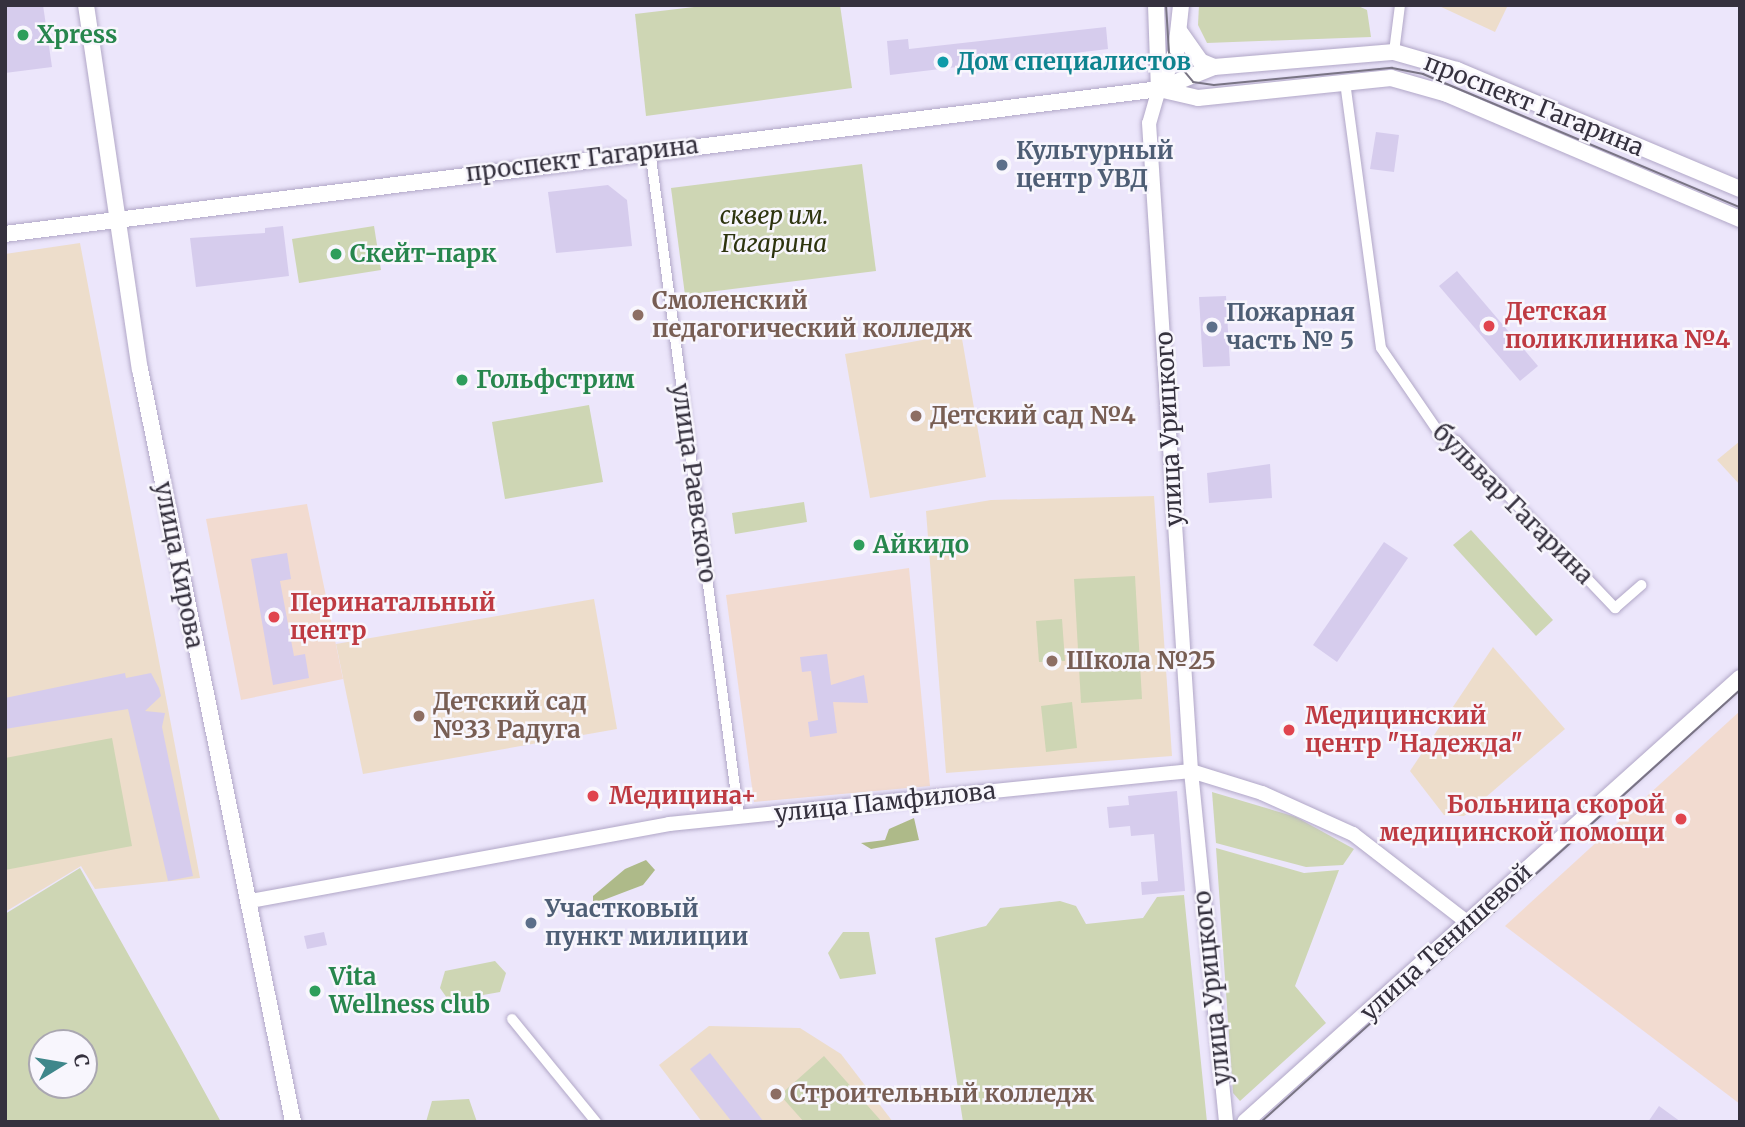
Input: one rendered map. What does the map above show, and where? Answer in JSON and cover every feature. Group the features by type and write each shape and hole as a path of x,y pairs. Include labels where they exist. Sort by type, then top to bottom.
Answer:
{"main road":[{"name":"улица Кирова","path":"86,5 140,369 293,1122"},
{"path":"1156,5 1159,89"},
{"path":"1159,89 1180,32 1181,5"},
{"path":"1180,32 1200,61 1214,67"},
{"name":"проспект Гагарина","path":"5,234 118,217 650,150 1159,89 1214,67 1394,52 1457,70 1740,189"},
{"name":"проспект Гагарина","path":"1159,89 1198,98 1391,78 1424,86 1740,219"},
{"name":"улица Тенишевой","path":"1245,1122 1740,678"}],"street":[{"path":"1394,52 1400,5"},
{"name":"бульвар Гагарина","path":"1345,82 1381,348 1442,437 1456,441 1615,608 1641,585"},
{"name":"улица Урицкого","path":"1159,89 1149,123 1191,771 1226,1122"},
{"name":"улица Раевского","path":"650,150 739,817"},
{"path":"1191,771 1262,793 1353,834 1467,922"},
{"name":"улица Памфилова","path":"250,901 669,824 1191,771"},
{"path":"512,1019 596,1122"}],"shaded area":[{"path":"1437,5 1508,5 1495,32"},
{"path":"80,243 200,878 95,889 81,866 5,912 5,254"},
{"name":"Детский сад №4","path":"961,333 986,477 870,498 845,354"},
{"path":"1740,441 1740,485 1717,460"},
{"name":"Школа №25","path":"1154,496 1172,756 946,773 926,511 991,500"},
{"path":"307,504 343,679 241,700 206,519"},
{"path":"909,568 930,786 754,802 726,595"},
{"path":"594,599 617,729 363,774 336,644"},
{"path":"1493,647 1565,729 1464,816 1444,815 1410,771"},
{"name":"Больница скорой медицинской помощи","path":"1740,711 1740,1104 1505,926"},
{"name":"Строительный колледж","path":"709,1026 800,1028 841,1054 893,1122 702,1122 659,1065"}],"green space":[{"path":"711,5 840,5 852,88 646,116 635,14"},
{"path":"1199,5 1356,5 1367,10 1371,37 1207,43 1198,25"},
{"name":"сквер им. Гагарина","path":"862,164 876,271 685,295 671,188"},
{"name":"Скейт-парк","path":"374,226 381,270 299,283 292,239"},
{"path":"589,405 603,482 505,499 492,422"},
{"path":"804,502 807,522 735,534 732,513"},
{"path":"1471,530 1553,620 1536,636 1453,545"},
{"path":"1135,576 1142,699 1081,703 1074,579"},
{"path":"1062,619 1065,661 1039,662 1036,621"},
{"path":"1072,702 1077,748 1046,752 1041,706"},
{"path":"112,738 132,846 5,870 5,758"},
{"path":"1212,792 1296,817 1354,849 1343,865 1306,867 1216,843"},
{"path":"914,818 919,840 871,849 861,843 885,840 889,829"},
{"path":"1216,848 1304,873 1339,870 1295,986 1326,1023 1240,1101 1233,1093"},
{"path":"646,860 655,870 643,885 593,904 593,896 625,869"},
{"path":"80,868 221,1122 5,1122 5,914"},
{"path":"1184,895 1207,1122 963,1122 935,938 986,926 1000,908 1060,901 1076,906 1086,924 1143,918 1157,897"},
{"path":"843,932 869,932 876,974 840,979 828,953"},
{"path":"495,961 506,973 500,992 449,1001 440,988 445,971"},
{"path":"824,1056 882,1122 804,1122 780,1095"},
{"path":"469,1099 477,1122 426,1122 432,1101"}],"building":[{"path":"5,5 43,5 52,67 5,73"},
{"name":"Дом специалистов","path":"1106,27 1108,49 890,75 887,41 908,39 909,49"},
{"path":"1376,132 1399,135 1394,172 1370,169"},
{"path":"608,185 627,200 632,246 556,253 548,192"},
{"path":"283,226 289,276 196,287 190,238 265,233 265,228"},
{"name":"Детская поликлиника №4","path":"1457,271 1538,366 1520,381 1439,286"},
{"name":"Пожарная часть № 5","path":"1226,296 1230,366 1203,367 1199,297"},
{"path":"1270,464 1272,498 1209,503 1207,473"},
{"path":"1384,542 1408,558 1337,662 1313,645"},
{"name":"Перинатальный центр","path":"287,553 291,579 280,581 294,656 305,654 309,678 273,685 251,559"},
{"path":"827,654 831,685 864,675 868,703 833,702 837,733 810,737 808,722 818,720 811,671 802,672 800,657"},
{"path":"125,673 126,678 151,673 159,688 161,696 145,711 165,713 162,727 193,876 168,881 128,709 5,729 5,698"},
{"path":"1177,791 1185,891 1142,895 1141,882 1158,881 1154,834 1131,836 1130,826 1109,828 1107,807 1129,805 1128,796"},
{"path":"324,932 327,945 307,949 304,936"},
{"path":"710,1053 764,1122 732,1122 690,1069"},
{"path":"1659,1106 1681,1122 1648,1122"}],"tram line":[{"path":"1166,5 1169,53 1193,82 1214,85 1392,68 1423,74 1740,207"},
{"path":"1261,1122 1740,690"}],"place":[{"name":"Xpress","path":"23,35"},
{"name":"Дом специалистов","path":"943,62"},
{"name":"Культурный центр УВД","path":"1002,165"},
{"name":"Скейт-парк","path":"336,254"},
{"name":"Смоленский педагогический колледж","path":"638,315"},
{"name":"Детская поликлиника №4","path":"1489,326"},
{"name":"Пожарная часть № 5","path":"1212,327"},
{"name":"Гольфстрим","path":"462,380"},
{"name":"Детский сад №4","path":"916,416"},
{"name":"Айкидо","path":"859,545"},
{"name":"Перинатальный центр","path":"274,617"},
{"name":"Школа №25","path":"1052,661"},
{"name":"Детский сад №33 Радуга","path":"419,716"},
{"name":"Медицинский центр \"Надежда\"","path":"1289,730"},
{"name":"Медицина+","path":"593,796"},
{"name":"Больница скорой медицинской помощи","path":"1681,819"},
{"name":"Участковый пункт милиции","path":"531,923"},
{"name":"Vita Wellness club","path":"315,991"},
{"name":"Строительный колледж","path":"776,1094"}]}
